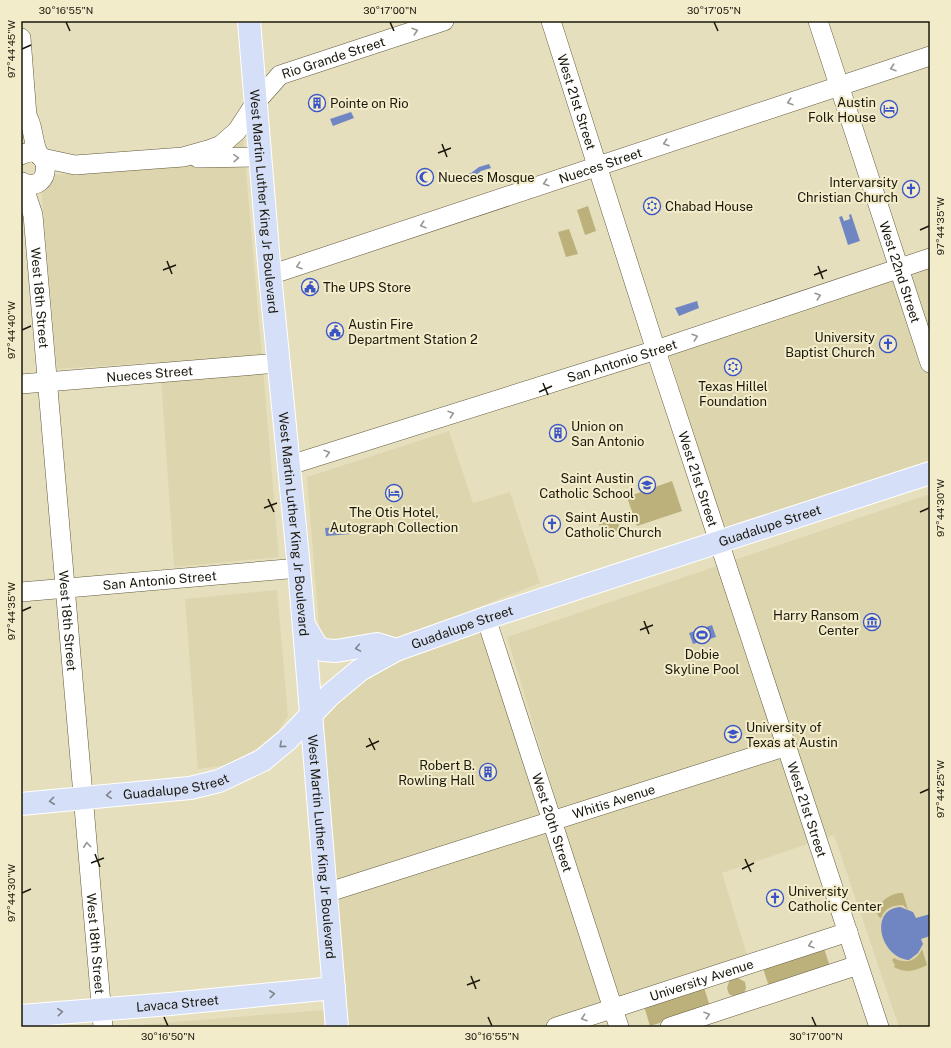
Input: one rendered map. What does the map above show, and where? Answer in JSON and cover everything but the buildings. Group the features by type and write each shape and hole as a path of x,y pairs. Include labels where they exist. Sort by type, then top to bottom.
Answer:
{"main road":[{"name":"West Martin Luther King Jr Boulevard","path":"249,21 270,275 290,465 337,1027"},
{"name":"Guadalupe Street","path":"21,804 190,788 219,781 263,760 310,718 330,695 360,670 396,650 486,618 719,540 930,473"},
{"path":"303,624 316,645 323,650 336,651 377,644 396,650"},
{"name":"Lavaca Street","path":"21,1016 102,1018 334,988"}],"street":[{"name":"Rio Grande Street","path":"183,157 208,150 226,141 237,131 256,102 280,74 444,21"},
{"name":"West 21st Street","path":"551,21 596,167 878,1027"},
{"name":"West 22nd Street","path":"818,21 930,363"},
{"path":"21,38 26,116 23,121 24,135 21,151"},
{"name":"Nueces Street","path":"270,275 930,56"},
{"path":"26,116 30,121 34,144 34,156"},
{"name":"Rio Grande Street","path":"34,156 75,165 183,157 211,159 261,157"},
{"name":"West 18th Street","path":"34,156 46,165 31,181 102,1018"},
{"name":"Rio Grande Street","path":"31,181 67,170 75,165"},
{"name":"San Antonio Street","path":"290,465 656,350 930,258"},
{"name":"Nueces Street","path":"21,384 279,363"},
{"name":"San Antonio Street","path":"21,592 299,568"},
{"name":"West 20th Street","path":"486,618 619,1027"},
{"name":"Whitis Avenue","path":"326,894 552,820 787,746"},
{"name":"University Avenue","path":"556,1027 848,932"},
{"path":"670,1027 858,965"}],"shaded area":[{"path":"243,135 279,557 174,567 160,362 57,369 40,176 176,166"},
{"path":"588,206 596,231 585,235 577,210"},
{"path":"569,229 578,254 566,257 558,232"},
{"path":"930,265 930,338 908,272"},
{"path":"897,276 930,381 930,464 724,530 668,352"},
{"path":"449,431 473,503 510,492 540,583 393,641 337,647 320,638 307,477"},
{"path":"672,481 682,511 637,526 627,497"},
{"name":"University of Texas at Austin","path":"930,494 930,1027 899,1027 834,835 722,873 749,961 617,1003 507,637"},
{"path":"617,518 620,530 602,536 599,524"},
{"path":"277,590 288,716 278,731 234,764 198,769 185,599"},
{"path":"486,618 613,1008 556,1027 337,1027 310,718 330,695"},
{"path":"903,893 908,910 903,905 895,906 887,909 881,918 879,917 876,911 880,904 888,897"},
{"path":"824,948 830,967 769,987 763,968"},
{"path":"922,949 927,965 910,971 894,967 895,965 892,960 894,958 903,961 910,961 917,957"},
{"path":"736,977 745,982 746,988 744,994 735,997 729,994 727,988 730,979"},
{"path":"704,987 710,1007 650,1026 644,1006"},
{"path":"323,1010 324,1027 113,1027"}],"water":[{"path":"351,112 354,118 333,126 330,119"},
{"path":"489,164 491,168 481,171 473,178 458,182 457,177 471,173 479,167"},
{"path":"851,214 860,241 848,245 839,217 842,216 844,221 850,219 849,215"},
{"path":"697,301 699,308 679,316 675,308"},
{"path":"351,526 351,534 326,536 325,528"},
{"name":"Dobie Skyline Pool","path":"712,625 716,637 693,644 689,633"},
{"path":"900,907 913,912 916,918 930,914 930,936 921,939 923,944 918,953 909,960 899,957 891,951 885,943 882,934 881,925 884,916 890,910"}],"place":[{"name":"Pointe on Rio","path":"317,103"},
{"name":"Austin Folk House","path":"889,109"},
{"name":"Nueces Mosque","path":"425,177"},
{"name":"Intervarsity Christian Church","path":"911,189"},
{"name":"Chabad House","path":"652,206"},
{"name":"The UPS Store","path":"310,287"},
{"name":"Austin Fire Department Station 2","path":"335,331"},
{"name":"University Baptist Church","path":"888,344"},
{"name":"Texas Hillel Foundation","path":"733,367"},
{"name":"Union on San Antonio","path":"558,433"},
{"name":"Saint Austin Catholic School","path":"647,485"},
{"name":"The Otis Hotel, Autograph Collection","path":"394,493"},
{"name":"Saint Austin Catholic Church","path":"552,524"},
{"name":"Harry Ransom Center","path":"872,622"},
{"name":"Dobie Skyline Pool","path":"702,635"},
{"name":"University of Texas at Austin","path":"733,734"},
{"name":"Robert B. Rowling Hall","path":"488,772"},
{"name":"University Catholic Center","path":"775,898"}]}
